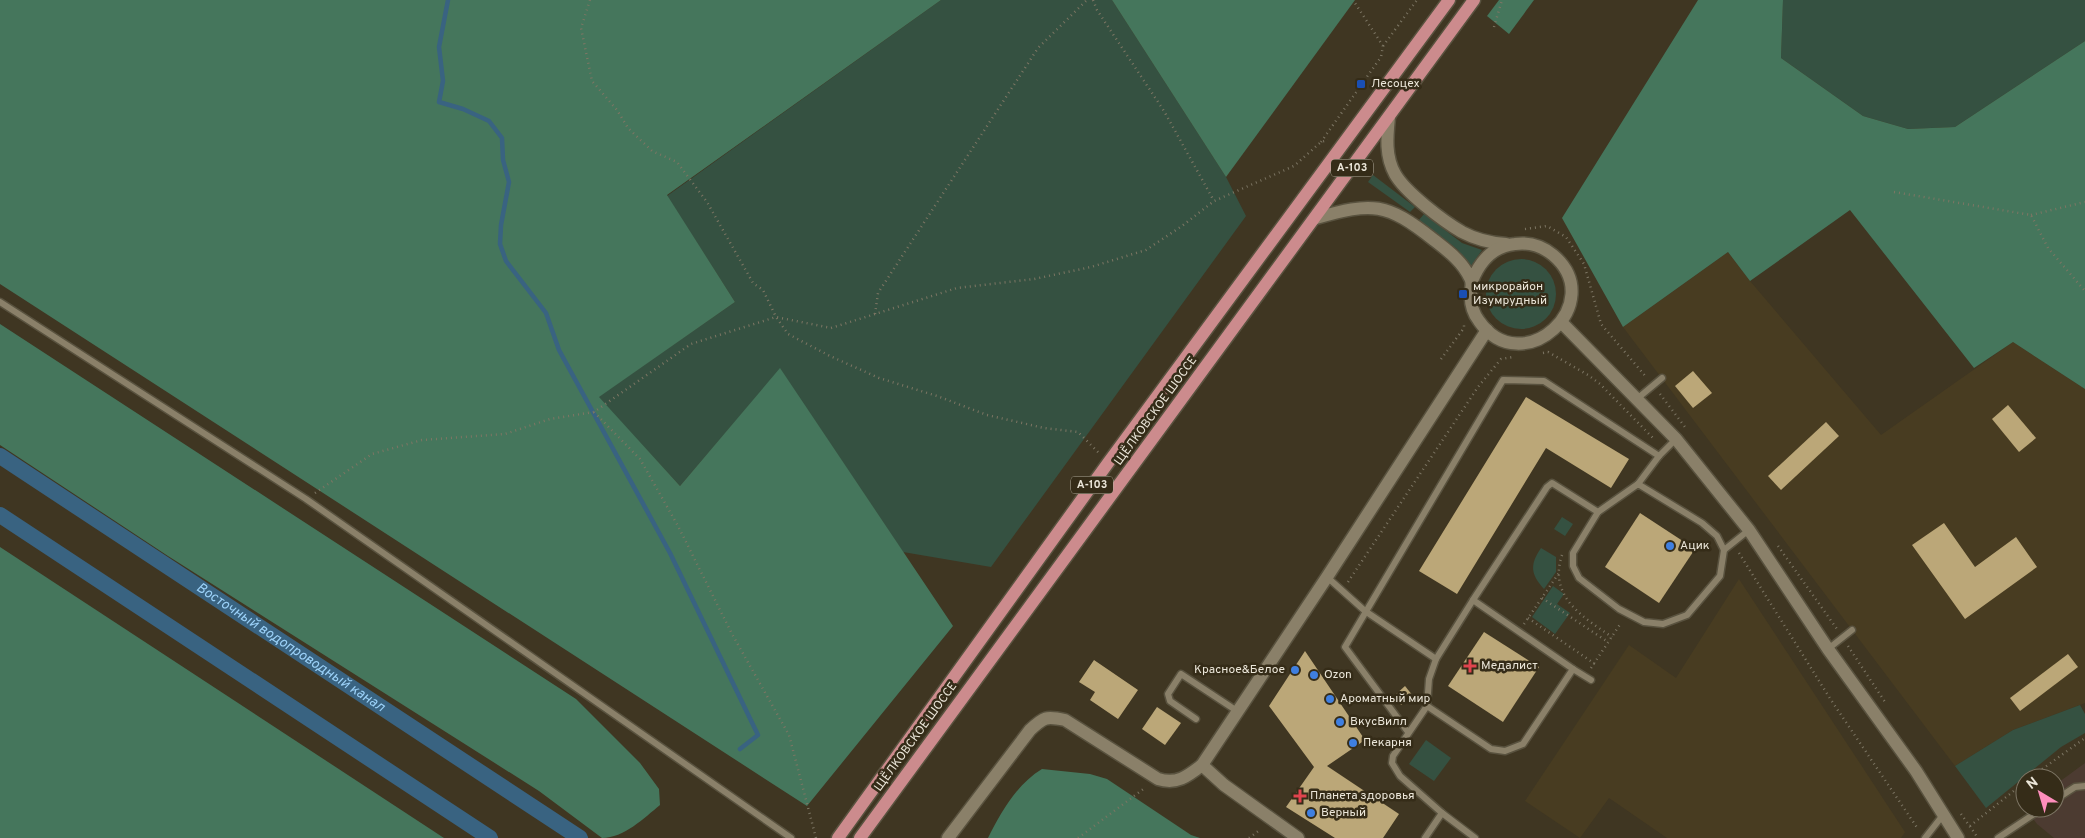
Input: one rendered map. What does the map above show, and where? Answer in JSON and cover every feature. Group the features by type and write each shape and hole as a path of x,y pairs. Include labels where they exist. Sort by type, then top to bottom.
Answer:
{"main road":[{"name":"ЩЁЛКОВСКОЕ ШОССЕ","path":"838,838 1108,463 1449,0"},
{"name":"ЩЁЛКОВСКОЕ ШОССЕ","path":"860,838 1474,0"}],"street":[{"path":"1389,117 1386,140 1389,158 1395,173 1403,185 1462,232 1495,243 1535,245 1548,250 1566,270 1570,283 1571,297 1568,310 1561,322 1550,334 1534,341 1518,343 1501,339 1487,330 1478,320 1473,308 1472,281 1477,268 1496,249 1508,244"},
{"path":"1316,218 1364,207 1384,209 1411,222 1452,255 1466,268 1472,281"},
{"path":"1561,322 1638,398 1676,439 1749,530 1828,649 1916,772 1957,837"},
{"path":"948,838 1030,730 1042,719 1051,717 1065,720 1158,779 1172,781 1184,779 1202,765 1327,577 1487,330"},
{"path":"1202,765 1224,785 1298,838"}],"lane":[{"path":"0,302 306,499 791,838"},
{"path":"1638,398 1662,378"},
{"path":"1408,732 1345,647 1503,380 1544,381 1660,456"},
{"path":"1638,484 1702,523 1717,536 1724,550 1720,576 1687,615 1663,624 1644,622 1628,613 1579,578 1573,566 1574,553 1598,512 1638,484 1676,439"},
{"path":"1475,838 1442,813 1400,776 1392,763 1393,756 1427,706 1429,679 1436,659 1547,487 1552,483 1598,512"},
{"path":"1724,550 1749,530"},
{"path":"1327,577 1366,611 1436,659"},
{"path":"1473,600 1588,679"},
{"path":"1828,649 1852,630"},
{"path":"1427,706 1491,749 1505,752 1523,744 1573,669"},
{"path":"1196,719 1168,698 1168,694 1181,674 1238,711"},
{"path":"2065,794 2075,787 2085,786"},
{"path":"1425,838 1442,813"},
{"path":"1926,838 1943,815"},
{"path":"1998,838 2028,818"}],"path":[{"path":"590,0 581,28 592,81 617,110 628,128 652,151 677,162 707,202 753,283 763,290 776,317 788,334 878,378 937,396 987,415 1044,428 1078,432 1108,463"},
{"path":"875,314 878,293 1038,48 1087,0"},
{"path":"1093,0 1097,10 1164,111 1214,201"},
{"path":"1352,0 1383,46"},
{"path":"306,499 372,454 422,440 505,434 550,419 594,412 691,344 776,317 831,328 957,288 1034,279 1091,267 1146,250 1182,226 1214,201 1294,166 1321,142 1382,57 1383,46 1417,0"},
{"path":"1494,27 1502,0"},
{"path":"1321,142 1349,134"},
{"path":"1894,192 2031,215 2085,202"},
{"path":"2031,215 2048,248 2085,291"},
{"path":"1441,360 1464,328 1464,318"},
{"path":"594,412 640,459 678,526 732,634 789,735 816,838"},
{"path":"1519,632 1574,553"},
{"path":"1784,554 1843,637"},
{"path":"1542,598 1608,642"},
{"path":"1588,679 1608,642 1628,613"},
{"path":"1528,618 1595,664"},
{"path":"2044,768 2085,738"},
{"path":"1078,838 1158,779"},
{"path":"1957,837 2015,790"},
{"path":"1249,838 1261,829"}],"shaded area":[{"path":"1728,252 1750,281 1881,435 2013,342 2085,389 2085,703 2013,730 1955,766 1623,327"},
{"path":"1739,579 1905,832 1901,838 1667,838 1609,798 1580,838 1525,801 1629,645 1676,678"},
{"path":"2085,763 2085,838 2054,838 2032,818 2065,818 2065,778"}],"green space":[{"path":"0,0 941,0 667,195 735,302 599,397 680,486 780,368 953,626 807,806 0,284"},
{"path":"941,0 1112,0 1226,177 1246,216 991,567 903,552 780,369 680,486 598,397 735,302 667,196"},
{"path":"1112,0 1355,0 1226,177"},
{"path":"1499,0 1534,0 1509,34 1487,16"},
{"path":"1698,0 1783,0 1781,58 1863,116 1908,129 1955,127 2085,41 2085,389 2013,342 1974,368 1850,210 1750,281 1728,252 1623,327 1562,218"},
{"path":"1783,0 2085,0 2085,41 1955,127 1908,129 1863,116 1781,58"},
{"path":"1373,175 1415,207 1410,212 1368,182"},
{"path":"1424,214 1462,243 1482,250 1471,266 1457,249 1419,220"},
{"path":"1521,259 1540,265 1550,275 1556,294 1550,313 1540,323 1521,329 1502,323 1492,313 1486,294 1492,275 1502,265"},
{"path":"0,324 576,699 640,763 659,789 660,805 626,831 618,835 602,838 539,791 168,556 0,445"},
{"path":"1562,517 1573,524 1565,536 1554,529"},
{"path":"0,547 444,838 0,838"},
{"path":"1541,548 1556,557 1556,572 1544,589 1536,579 1533,569 1533,564"},
{"path":"1553,586 1564,594 1557,604 1570,613 1555,634 1532,617"},
{"path":"2080,705 2085,714 2085,733 2061,747 2035,768 2015,768 2015,784 1986,808 1955,766 2013,730"},
{"path":"1426,740 1451,758 1434,781 1409,764"},
{"path":"1042,769 1090,774 1107,779 1191,835 1200,838 988,838 998,818 1017,791"}],"building":[{"path":"1693,371 1712,393 1693,408 1675,386"},
{"path":"1526,397 1629,459 1611,488 1546,448 1457,594 1419,571"},
{"path":"2008,405 2036,438 2019,452 1992,419"},
{"path":"1826,422 1839,436 1781,490 1768,476"},
{"path":"1640,513 1695,549 1659,603 1605,567"},
{"path":"1944,523 1975,567 2016,537 2037,567 1965,619 1912,545"},
{"path":"1484,632 1539,667 1503,722 1448,686"},
{"path":"1305,651 1365,740 1327,766 1399,814 1383,838 1335,838 1286,807 1314,767 1269,706"},
{"path":"2068,654 2078,667 2020,711 2010,698"},
{"path":"1094,660 1138,690 1118,719 1090,700 1095,692 1079,682"},
{"path":"1405,686 1413,696 1401,705 1394,696"},
{"path":"1157,707 1181,723 1165,745 1142,729"}],"waterway":[{"path":"448,0 439,47 443,81 439,102 463,109 489,121 502,138 503,160 509,182 501,225 500,244 506,261 546,313 559,350 670,553 758,735 740,749"},
{"name":"Восточный водопроводный канал","path":"0,456 580,838"},
{"name":"Восточный водопроводный канал","path":"0,515 490,838"}],"place":[{"name":"Лесоцех","path":"1361,84"},
{"name":"микрорайон Изумрудный","path":"1463,294"},
{"name":"Ацик","path":"1670,546"},
{"name":"Медалист","path":"1470,666"},
{"name":"Красное&Белое","path":"1295,670"},
{"name":"Ozon","path":"1314,675"},
{"name":"Ароматный мир","path":"1330,699"},
{"name":"ВкусВилл","path":"1340,722"},
{"name":"Пекарня","path":"1353,743"},
{"name":"Планета здоровья","path":"1300,796"},
{"name":"Верный","path":"1311,813"}]}
